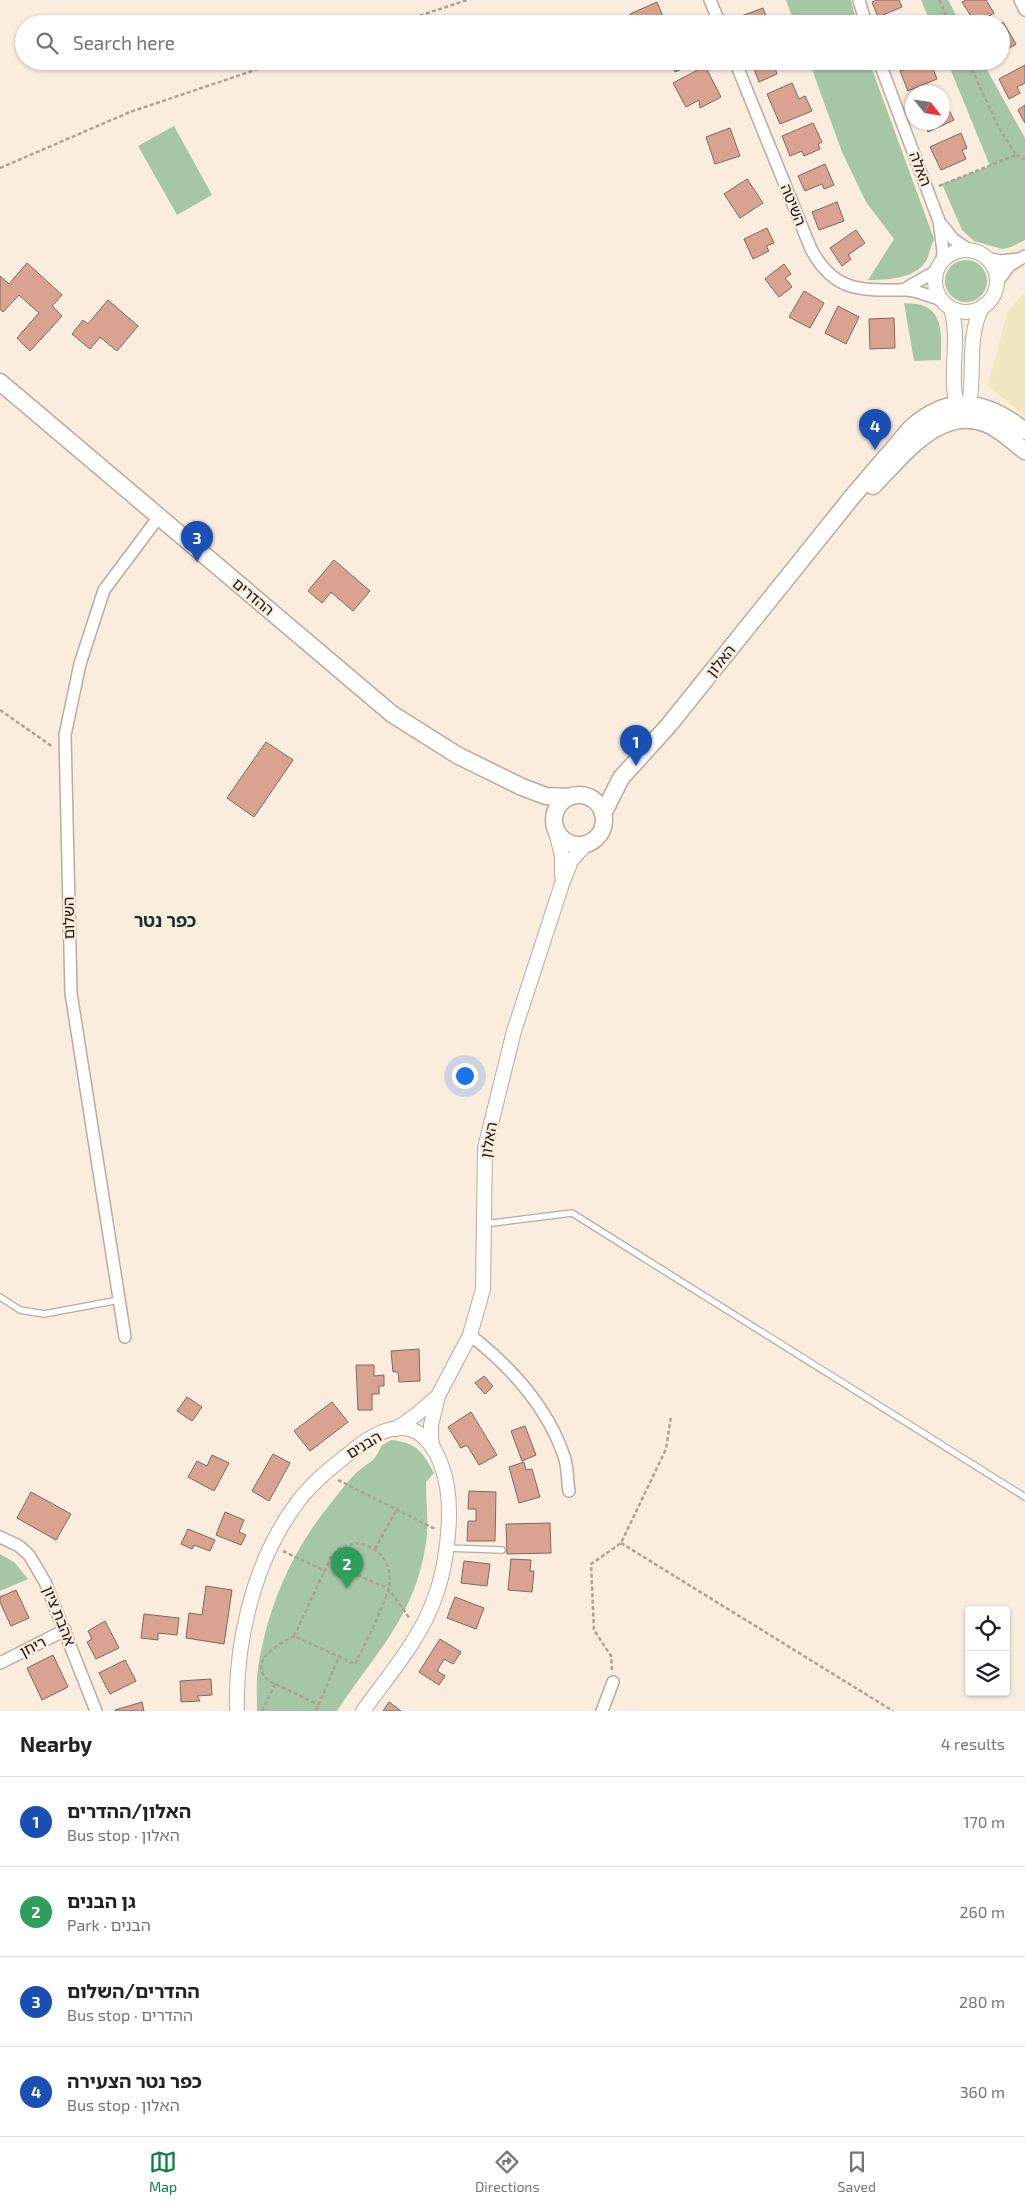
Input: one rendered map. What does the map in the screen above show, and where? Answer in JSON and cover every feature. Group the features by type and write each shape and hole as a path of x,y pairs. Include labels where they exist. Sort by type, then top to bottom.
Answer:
{"main road":[{"name":"ההדרים","path":"0,382 158,518 392,714 457,755 522,787 546,796 569,797"},
{"path":"963,404 993,411 1025,431"},
{"name":"האלון","path":"603,814 621,778 669,725 869,476 911,428 933,412 963,404"},
{"name":"האלון","path":"818,541 928,433 949,422 964,420 986,424 1025,451"},
{"name":"האלון","path":"586,796 621,778"},
{"name":"ההדרים","path":"522,787 545,809 555,827"},
{"path":"586,796 594,800 603,814 602,829 598,836 585,845 573,845 564,841 555,827 557,808 569,797 586,796"}],"street":[{"path":"710,0 716,15"},
{"path":"859,0 863,15"},
{"path":"1020,0 1025,10"},
{"name":"השיטה","path":"739,70 818,261 838,280 852,287 866,290 918,292 946,304"},
{"name":"האלה","path":"882,70 939,221 943,251 939,266"},
{"name":"האלה","path":"939,221 953,239 969,250"},
{"path":"902,291 939,266 954,252 969,250 974,250 986,258 995,270 996,284"},
{"path":"986,258 1001,261 1022,258"},
{"path":"946,304 969,312 983,306 992,298 996,284 1004,272 1022,258"},
{"path":"939,266 935,287 946,304 956,333 954,392 963,404"},
{"path":"964,420 963,404 975,331 983,306"},
{"name":"השלום","path":"125,1337 71,993 65,734 80,664 104,590 158,518"},
{"name":"האלון","path":"555,827 562,856 562,884"},
{"name":"האלון","path":"434,1448 431,1439 431,1425 438,1396 470,1335 484,1289 485,1148 514,1031 562,884 571,861 585,845"},
{"path":"470,1335 505,1364 531,1393 551,1427 564,1457 569,1491"},
{"name":"האלון","path":"395,1429 416,1415 438,1396"},
{"name":"הבנים","path":"237,1711 239,1670 249,1609 272,1545 292,1510 325,1473 358,1446 373,1437 395,1429 409,1429 417,1432 434,1448 447,1483 449,1516 447,1542 436,1598 420,1632 363,1711"},
{"name":"אהבת ציון","path":"0,1537 19,1546 29,1556 45,1582 96,1711"},
{"name":"ריחן","path":"0,1663 65,1630"},
{"path":"602,1711 613,1682"}],"lane":[{"path":"484,1224 572,1213 1025,1497"},
{"path":"0,1297 20,1310 44,1314 119,1300"},
{"path":"447,1542 502,1550"}],"path":[{"path":"422,15 467,0"},
{"path":"939,0 946,15"},
{"path":"0,168 130,112 255,70"},
{"path":"972,70 999,128 1016,155 1025,159"},
{"path":"928,190 1016,155"},
{"path":"0,710 66,757"},
{"path":"613,1682 611,1656 594,1630 591,1564 620,1543 666,1449 671,1416"},
{"path":"325,1473 397,1509 447,1542"},
{"path":"375,1549 397,1509"},
{"path":"294,1636 355,1664 367,1643 390,1583 389,1570 384,1556 365,1544 355,1543 338,1549 330,1558 294,1636 271,1648 263,1661 262,1670 264,1677 318,1705"},
{"path":"620,1543 893,1711"},
{"path":"272,1545 324,1570"},
{"path":"330,1558 350,1572 388,1588 420,1632"},
{"path":"316,1711 339,1657"},
{"path":"262,1711 275,1684"}],"green space":[{"path":"786,0 851,0 855,15 792,15"},
{"path":"921,0 948,0 956,15 927,15"},
{"path":"812,70 872,70 934,239 926,261 915,272 883,280 868,280 894,239 866,202 842,152"},
{"path":"951,70 987,70 1025,138 1025,240 1002,249 974,241 962,230 942,184 990,166"},
{"path":"174,126 212,195 177,215 138,146"},
{"path":"966,260 981,266 987,281 981,296 966,302 951,296 945,281 951,266"},
{"path":"904,303 922,305 936,315 941,337 941,360 914,361"},
{"path":"391,1440 407,1443 418,1449 434,1473 426,1482 427,1536 421,1569 403,1613 392,1633 337,1711 257,1711 257,1674 262,1646 275,1602 293,1560 317,1521 343,1488 356,1473 374,1459 381,1446"},
{"path":"0,1554 15,1563 28,1579 0,1591"}],"sand":[{"path":"1025,291 1025,416 988,386 1007,313"}],"building":[{"path":"877,0 899,0 902,7 883,15 877,15 872,2"},
{"path":"966,0 986,0 994,13 991,15 970,15 962,2"},
{"path":"657,2 662,15 630,15"},
{"path":"763,8 766,15 744,15"},
{"path":"1010,34 1016,44 1010,48"},
{"path":"1025,65 1025,83 1017,87 1020,93 1009,99 999,79"},
{"path":"697,70 707,70 721,97 700,108 699,100 686,107 673,83"},
{"path":"754,70 776,70 777,74 759,82"},
{"path":"903,70 934,70 937,79 922,85 906,85 900,71"},
{"path":"792,83 799,99 805,96 812,111 780,124 767,94"},
{"path":"1025,105 1025,123 1018,110"},
{"path":"950,112 954,120 950,122"},
{"path":"813,123 822,142 818,144 820,149 804,156 802,151 790,156 782,136"},
{"path":"730,128 740,156 715,164 706,137"},
{"path":"961,133 967,148 962,150 966,159 941,170 930,147"},
{"path":"825,164 834,185 824,189 822,184 805,191 798,176"},
{"path":"747,179 763,203 740,218 724,194"},
{"path":"837,202 844,221 819,230 812,212"},
{"path":"767,228 774,243 766,246 769,251 753,259 744,239"},
{"path":"856,230 865,243 848,255 851,259 842,266 830,248"},
{"path":"27,263 62,295 52,306 62,316 30,351 17,338 39,313 19,295 3,312 0,309 0,276 9,284"},
{"path":"784,264 791,274 785,278 792,287 779,297 765,279"},
{"path":"804,291 824,303 810,328 789,317"},
{"path":"108,300 138,326 117,351 100,337 90,349 72,334 83,320 88,324"},
{"path":"838,306 859,317 846,344 825,333"},
{"path":"894,318 895,348 870,349 869,319"},
{"path":"334,560 370,591 353,611 331,592 322,603 308,591"},
{"path":"266,742 293,760 254,817 227,798"},
{"path":"419,1349 420,1381 399,1382 398,1372 393,1372 391,1351"},
{"path":"356,1365 374,1365 374,1376 384,1375 384,1386 379,1386 379,1394 372,1394 372,1410 358,1410"},
{"path":"484,1376 493,1386 485,1394 475,1383"},
{"path":"187,1397 202,1407 192,1421 177,1411"},
{"path":"332,1402 348,1422 310,1451 294,1431"},
{"path":"471,1412 497,1455 479,1465 467,1445 461,1448 448,1427"},
{"path":"525,1426 536,1455 522,1461 511,1431"},
{"path":"273,1454 290,1463 269,1501 252,1491"},
{"path":"212,1455 229,1463 214,1491 188,1477 197,1461 207,1466"},
{"path":"524,1462 526,1470 532,1469 540,1497 519,1503 509,1467"},
{"path":"469,1491 496,1492 495,1541 467,1541 468,1521 476,1521 476,1509 468,1509"},
{"path":"31,1492 71,1514 56,1540 17,1518"},
{"path":"225,1512 244,1520 239,1532 246,1535 241,1545 216,1535"},
{"path":"550,1523 551,1553 507,1554 506,1524"},
{"path":"188,1529 215,1540 210,1551 194,1545 192,1549 181,1544"},
{"path":"511,1559 531,1560 530,1571 534,1571 532,1592 508,1590"},
{"path":"464,1561 490,1564 487,1586 461,1583"},
{"path":"206,1586 232,1590 224,1644 186,1638 189,1613 202,1615"},
{"path":"16,1590 29,1618 11,1626 0,1602 0,1597"},
{"path":"455,1597 484,1608 476,1629 447,1618"},
{"path":"144,1614 179,1618 177,1635 158,1633 158,1640 141,1638"},
{"path":"105,1621 119,1648 96,1659 87,1642 92,1639 88,1631"},
{"path":"440,1639 461,1652 453,1664 444,1659 437,1671 445,1676 439,1685 419,1672"},
{"path":"53,1655 68,1687 42,1700 27,1668"},
{"path":"125,1660 136,1681 110,1694 99,1673"},
{"path":"211,1679 212,1695 197,1696 200,1701 181,1702 180,1681"},
{"path":"142,1702 144,1711 115,1711 115,1710"},
{"path":"389,1702 401,1711 383,1711"}],"place":[{"name":"כפר נטר הצעירה","path":"875,450"},
{"name":"ההדרים/השלום","path":"197,562"},
{"name":"האלון/ההדרים","path":"636,766"},
{"name":"גן הבנים","path":"347,1588"}],"district":[{"name":"כפר נטר","path":"165,921"}]}
